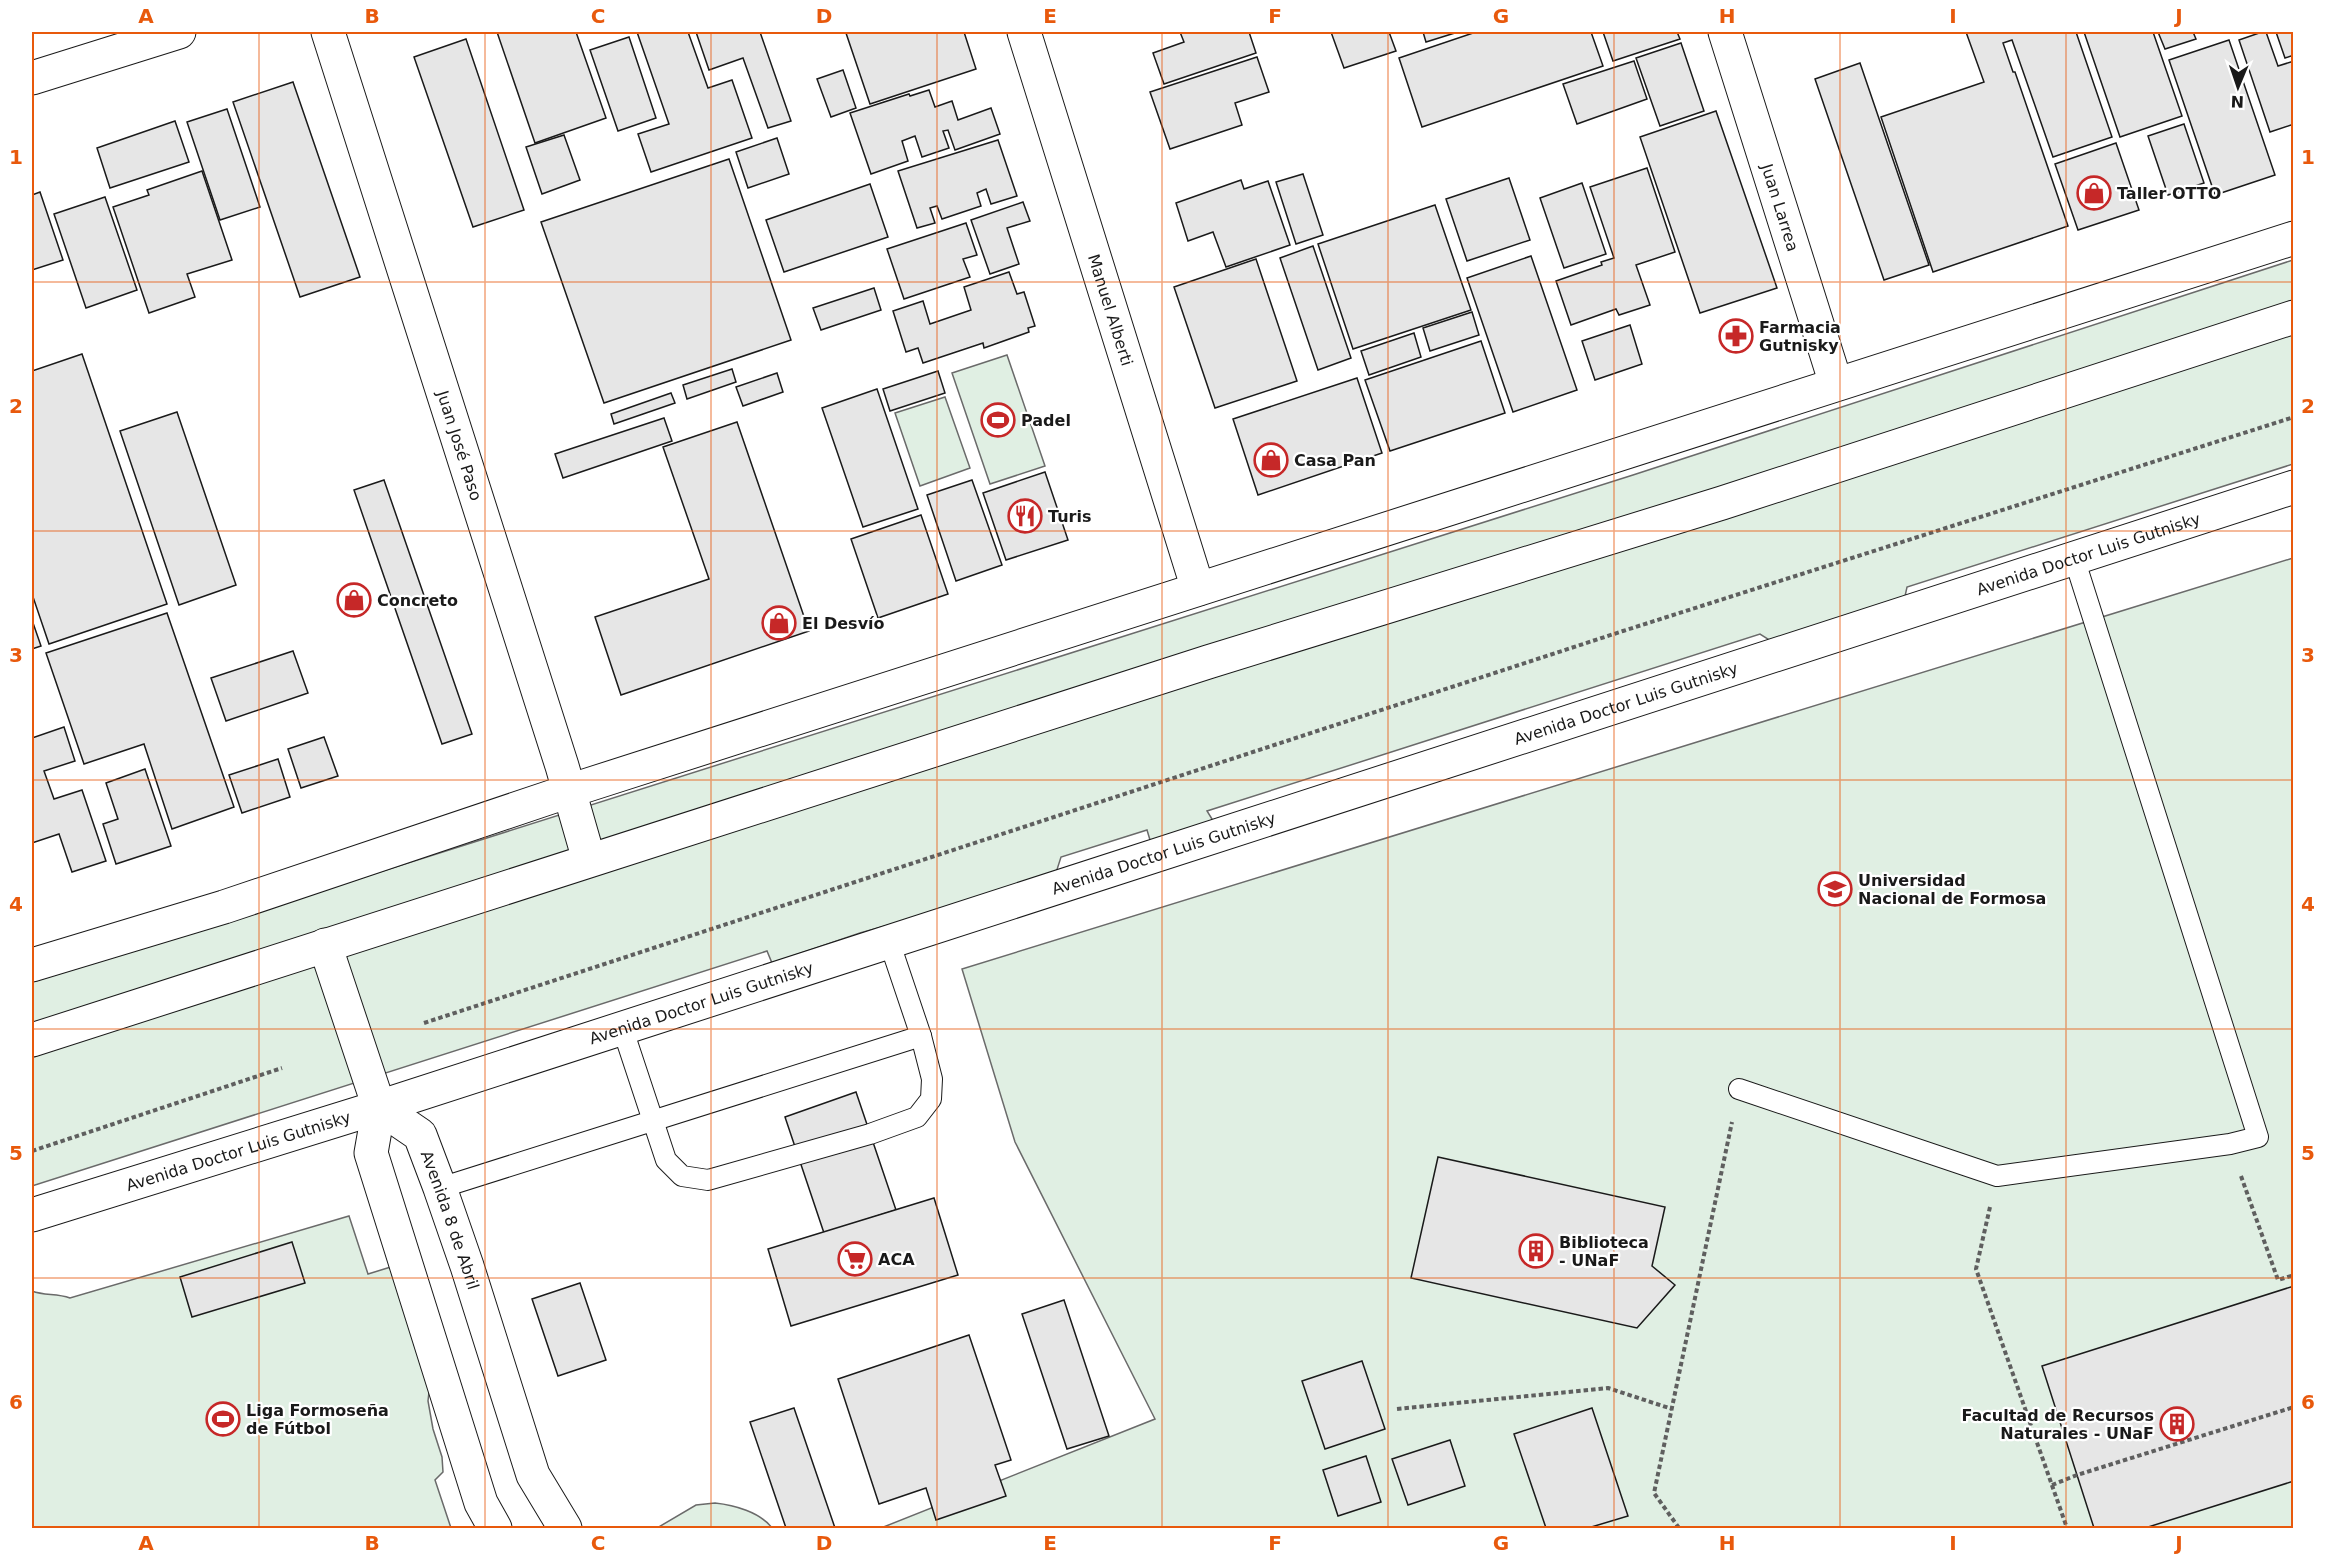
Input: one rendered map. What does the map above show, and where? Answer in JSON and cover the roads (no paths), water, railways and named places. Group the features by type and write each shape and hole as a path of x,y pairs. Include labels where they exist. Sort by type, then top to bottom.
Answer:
{"main road":[{"path":"32,78 179,32"},
{"name":"Juan José Paso","path":"328,32 589,860"},
{"name":"Manuel Alberti","path":"1024,32 1198,589"},
{"name":"Juan Larrea","path":"1725,32 1836,384"},
{"path":"32,965 224,906 569,791 2294,238"},
{"path":"32,1040 1219,658 1722,504 2294,317"},
{"name":"Avenida Doctor Luis Gutnisky","path":"32,1215 379,1107 2294,487"},
{"path":"325,945 379,1107 371,1153 481,1503 495,1528"},
{"name":"Avenida 8 de Abril","path":"379,1107 420,1136 440,1188 533,1475 565,1528"}],"lane":[{"path":"1739,1089 1997,1176 2230,1144 2258,1137 2074,558"},
{"path":"622,1027 666,1160 682,1176 708,1180 870,1134 917,1117 931,1099 932,1079 921,1036 889,941"},
{"path":"440,1188 921,1036"}],"place":[{"name":"Taller OTTO","path":"2094,193"},
{"name":"Farmacia Gutnisky","path":"1736,336"},
{"name":"Padel","path":"998,420"},
{"name":"Casa Pan","path":"1271,460"},
{"name":"Turis","path":"1025,516"},
{"name":"Concreto","path":"354,600"},
{"name":"El Desvío","path":"779,623"},
{"name":"Universidad Nacional de Formosa","path":"1835,889"},
{"name":"Biblioteca - UNaF","path":"1536,1251"},
{"name":"ACA","path":"855,1259"},
{"name":"Liga Formoseña de Fútbol","path":"223,1419"},
{"name":"Facultad de Recursos Naturales - UNaF","path":"2177,1424"}]}
